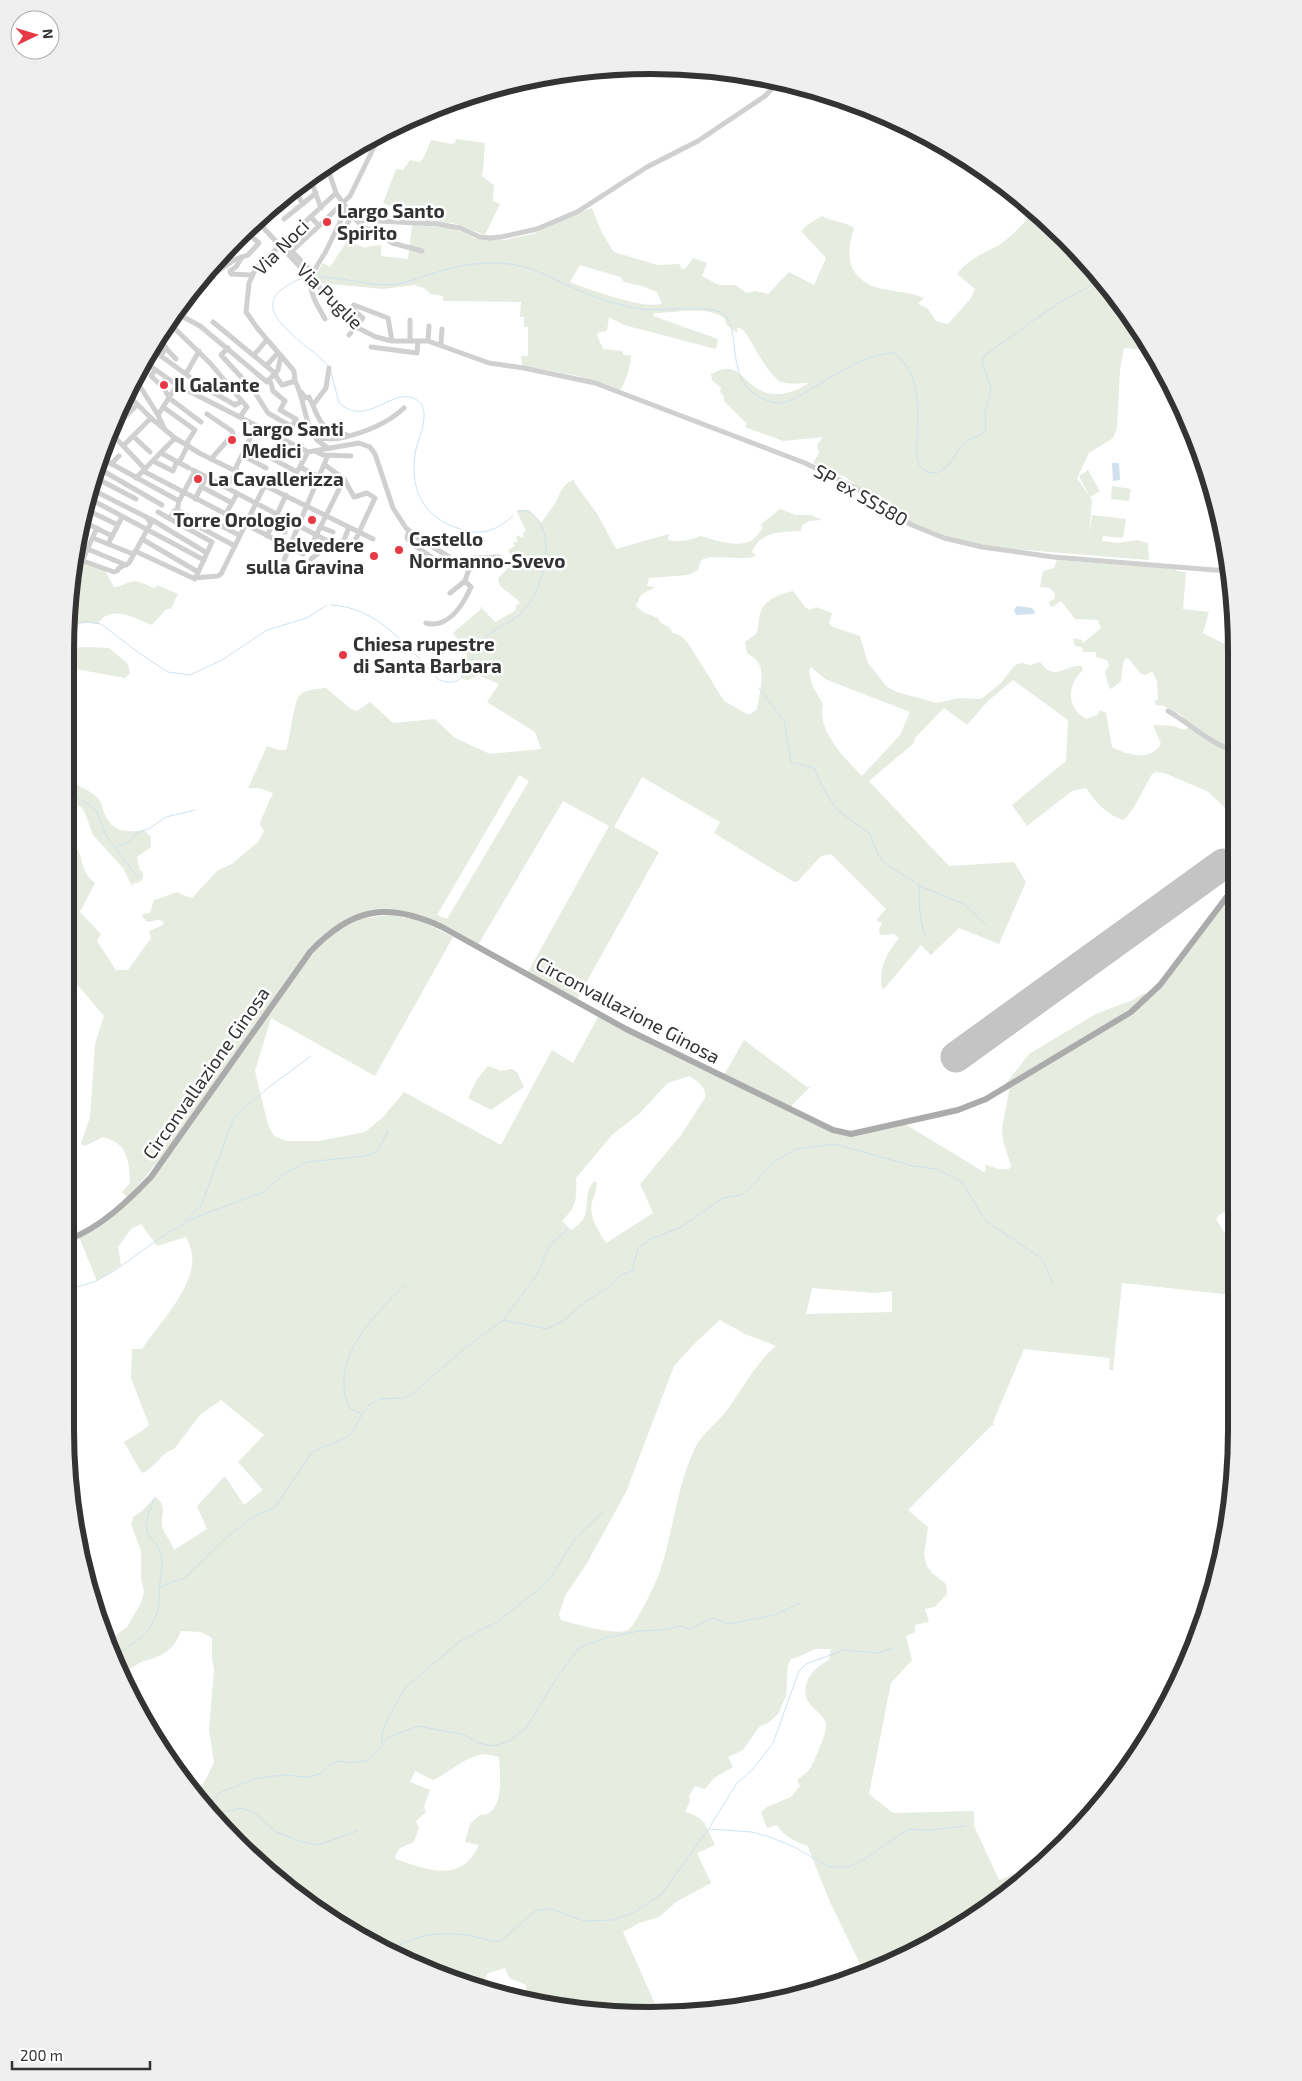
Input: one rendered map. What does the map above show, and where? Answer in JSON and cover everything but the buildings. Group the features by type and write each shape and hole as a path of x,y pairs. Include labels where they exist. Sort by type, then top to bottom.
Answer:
{"main road":[{"name":"Circonvallazione Ginosa","path":"74,1237 112,1213 134,1195 150,1177 310,952 339,925 359,916 397,912 419,917 626,1029 833,1130 851,1134 930,1118 986,1099 1131,1012 1160,985 1228,895"}],"street":[{"path":"358,220 438,224 460,228 480,237 496,238 537,229 587,206 647,167 707,135 765,96 773,87"},
{"path":"292,251 344,202 354,190 376,143"},
{"path":"329,172 336,193 352,216 362,226 380,234 392,243 422,251"},
{"path":"312,184 321,208"},
{"path":"284,219 316,193"},
{"name":"Via Noci","path":"301,391 295,381 294,371 278,355 258,329 246,312 245,306 251,275 283,242 336,193"},
{"path":"297,195 302,204"},
{"path":"325,318 309,285 311,274 324,254 347,208"},
{"path":"347,224 352,216"},
{"path":"311,217 319,226"},
{"name":"Via Puglie","path":"261,226 356,327 376,337 392,341 428,341 441,344 477,360 505,365"},
{"path":"338,229 354,238 362,226"},
{"path":"213,275 248,255 259,243 251,236"},
{"path":"283,242 311,274"},
{"path":"242,257 236,267 230,272 231,274 251,275"},
{"path":"349,335 363,318 352,309 354,305 388,318 392,341"},
{"path":"182,315 200,326 228,348 269,383 273,392 285,401 280,410 296,419 282,450"},
{"path":"410,320 410,341"},
{"path":"213,322 276,375 282,385 295,381"},
{"path":"428,326 428,341"},
{"path":"173,327 199,351 242,401 246,408 240,417"},
{"path":"441,344 442,329"},
{"path":"371,346 417,353 418,341"},
{"path":"254,356 265,342"},
{"path":"162,344 176,358"},
{"path":"166,347 161,356 198,381 202,386 235,405 242,401"},
{"path":"228,348 221,355 254,391 268,413 292,427"},
{"path":"186,374 199,351"},
{"path":"266,366 278,355"},
{"path":"269,383 276,375 278,355"},
{"path":"149,365 177,385 286,440 312,451 328,455 351,456"},
{"name":"SP ex SS580","path":"505,365 595,383 805,463 856,488 912,526 944,538 982,547 1053,557 1222,570"},
{"path":"313,405 326,388 328,368"},
{"path":"155,370 151,376 164,388 169,398 202,422"},
{"path":"139,385 165,429"},
{"path":"158,415 177,385"},
{"path":"301,391 306,398 309,397 321,423 330,432 348,436"},
{"path":"301,391 308,423 317,440 327,447"},
{"path":"132,399 175,438 373,539"},
{"path":"122,420 137,405"},
{"path":"153,461 173,471 196,430 163,407"},
{"path":"317,440 324,437 335,439 360,434 394,418 404,408"},
{"path":"208,414 232,431 233,434 212,458"},
{"path":"123,446 151,418"},
{"path":"256,425 247,445 299,470 319,477"},
{"path":"133,436 150,452"},
{"path":"136,478 175,438"},
{"path":"115,439 144,470 183,493 303,554"},
{"path":"299,470 312,451 359,443 370,447 375,454 393,508 409,531 469,569"},
{"path":"161,453 340,548 349,527"},
{"path":"284,560 328,455"},
{"path":"111,464 119,456"},
{"path":"231,481 242,456 266,468"},
{"path":"106,461 178,500"},
{"path":"325,465 344,479 354,498 367,493 376,498 354,543"},
{"path":"170,519 174,511 177,510 178,500 190,480 192,470"},
{"path":"102,471 162,505"},
{"path":"122,483 129,474"},
{"path":"195,499 207,476"},
{"path":"182,477 190,480"},
{"path":"309,550 344,479"},
{"path":"100,480 136,499"},
{"path":"93,538 134,552 195,578 213,578 221,574 265,485"},
{"path":"202,487 232,503"},
{"path":"96,492 147,517 207,553"},
{"path":"225,515 237,494"},
{"path":"267,536 286,495"},
{"path":"93,502 204,560"},
{"path":"103,519 108,509"},
{"path":"177,510 187,518 235,546"},
{"path":"91,512 118,525"},
{"path":"158,512 212,542 195,578"},
{"path":"250,515 285,532"},
{"path":"108,544 122,517"},
{"path":"97,528 82,561 114,572 130,563 134,552 152,522 147,517"},
{"path":"88,524 112,536"},
{"path":"220,525 236,534"},
{"path":"320,528 333,532"},
{"path":"409,531 407,538 411,543 436,560"},
{"path":"142,539 198,572"},
{"path":"311,560 320,552 326,542"},
{"path":"84,547 126,565"},
{"path":"450,593 465,581 469,569 473,568 474,558 499,557"},
{"path":"426,622 437,623 449,619 461,606 471,588 465,581"},
{"path":"1168,711 1192,725 1221,747 1228,749"}],"shaded area":[{"path":"456,139 485,143 482,176 494,185 493,201 500,204 485,235 453,223 412,220 416,213 396,209 383,203 396,169 403,170 410,160 419,162 423,159 431,140 451,144 455,143"},
{"path":"592,208 602,233 614,252 657,265 680,264 681,268 685,269 693,258 707,263 702,276 719,285 735,285 747,293 755,291 768,294 789,272 814,285 826,258 801,231 822,216 854,228 849,255 858,277 875,287 924,298 918,304 927,308 936,321 948,324 971,298 975,289 957,274 971,260 999,245 1030,216 1059,243 1085,270 1109,300 1144,350 1124,348 1120,370 1117,428 1113,438 1089,453 1077,478 1092,500 1089,535 1092,515 1126,519 1123,538 1103,536 1102,541 1118,543 1137,540 1148,543 1149,560 977,546 941,537 901,517 845,477 813,463 819,453 817,445 823,437 783,441 745,427 747,424 724,401 724,397 720,392 721,388 712,380 711,374 724,369 734,370 758,389 773,394 787,393 809,383 781,382 766,367 746,333 737,328 737,333 726,324 725,319 711,312 654,313 653,316 718,339 716,349 624,325 609,317 607,331 599,332 597,335 603,349 622,351 624,355 631,355 627,374 619,391 578,376 522,365 521,356 528,356 528,327 524,327 524,317 520,317 521,302 443,301 443,296 431,294 424,288 414,285 383,289 319,283 314,277 323,263 330,267 347,241 366,248 381,245 381,256 408,259 412,225 452,228 475,238 504,240 536,233 555,221","holes":["580,265 620,277 624,282 657,292 662,304 653,305 629,301 570,282"]},
{"path":"1088,470 1100,491 1090,497 1079,476"},
{"path":"574,480 598,515 616,549 669,534 668,540 673,541 685,541 701,536 730,543 744,543 756,537 763,527 760,525 780,509 796,515 811,515 822,520 810,521 802,525 801,531 766,536 760,540 752,552 756,556 750,558 717,557 704,559 700,562 698,570 688,575 649,578 647,586 655,587 641,595 636,606 643,612 658,618 673,633 681,636 688,643 724,701 747,714 751,714 757,709 762,674 758,662 747,653 745,642 756,634 759,617 766,603 780,595 793,591 805,607 810,610 816,607 832,613 829,623 833,627 860,636 868,663 887,687 897,692 937,703 959,698 981,699 1000,684 1015,665 1021,663 1030,665 1040,662 1045,668 1055,672 1070,667 1082,666 1083,670 1074,682 1072,689 1071,696 1075,709 1086,719 1097,715 1100,710 1106,713 1112,747 1131,754 1145,755 1156,750 1161,744 1154,725 1173,726 1185,730 1189,727 1182,721 1183,716 1164,706 1156,705 1154,701 1158,700 1157,681 1152,671 1146,675 1141,674 1129,659 1126,658 1123,663 1121,681 1111,689 1109,687 1105,671 1109,666 1107,660 1096,657 1096,652 1083,652 1082,647 1075,646 1073,638 1082,640 1083,643 1101,628 1098,620 1075,619 1061,601 1053,607 1050,606 1049,602 1055,598 1055,594 1050,588 1040,587 1043,571 1054,568 1057,560 1176,569 1176,571 1186,572 1183,609 1209,612 1203,633 1228,646 1228,810 1207,791 1164,773 1156,772 1152,774 1134,807 1124,820 1107,812 1086,788 1072,791 1027,826 1012,805 1066,761 1068,720 1013,680 988,701 967,725 944,708 915,738 914,743 869,781 949,866 1014,862 1026,882 999,944 959,928 931,955 921,945 884,989 882,988 881,981 882,967 887,955 899,938 894,934 880,935 879,930 882,923 876,920 886,909 831,854 821,856 798,881 794,882 714,833 720,822 642,777 614,827 659,852 577,999 528,972 609,826 563,801 478,945 423,916 398,910 341,922 322,935 165,1153 127,1197 122,1192 130,1183 129,1167 126,1154 122,1148 103,1137 85,1146 81,1144 90,1117 95,1044 104,1016 74,981 74,845 85,872 95,883 80,912 101,934 97,941 116,970 128,970 151,938 149,931 163,925 164,922 159,920 147,922 142,916 143,914 150,913 153,902 156,899 176,892 192,898 218,870 232,864 258,842 264,831 260,824 261,820 273,793 259,788 248,788 267,746 278,750 286,750 297,700 304,692 326,688 351,709 357,711 370,702 393,723 435,719 455,738 490,754 541,749 535,732 487,702 499,684 479,675 468,680 463,679 460,675 467,663 466,653 453,633 481,609 480,606 495,622 515,611 517,604 521,603 500,586 498,578 514,562 508,550 515,546 513,543 518,541 516,538 518,535 522,538 524,536 523,533 526,531 516,510 529,510 542,523 566,484","holes":["811,667 825,679 910,712 900,735 862,776 840,752 828,734 822,714 823,704 812,685 809,671","519,775 529,781 447,919 437,915"]},
{"path":"1112,486 1131,489 1129,501 1111,499"},
{"path":"81,561 105,571 114,587 136,581 155,588 157,585 178,594 171,609 166,609 152,625 124,614 109,614 98,624 92,622 75,624"},
{"path":"74,648 109,648 128,664 130,673 125,678 74,669"},
{"path":"74,784 98,798 107,819 115,828 126,831 144,830 151,837 151,847 137,857 140,870 143,872 143,879 132,886 123,868 93,835 81,807 74,804"},
{"path":"1228,897 1228,1211 1220,1214 1216,1219 1228,1238 1228,1294 1122,1283 1113,1370 1109,1370 1110,1358 1024,1349 993,1422 994,1425 908,1510 928,1527 924,1555 927,1566 932,1573 946,1584 947,1594 935,1607 925,1609 929,1622 915,1625 915,1632 906,1636 912,1660 891,1683 869,1794 893,1813 974,1811 974,1826 999,1880 1023,1871 972,1910 940,1930 906,1948 862,1967 830,1902 807,1845 790,1838 777,1825 767,1828 761,1812 767,1807 791,1797 800,1786 797,1780 809,1769 818,1752 826,1724 821,1715 809,1703 805,1690 809,1677 813,1672 829,1660 831,1649 815,1649 791,1659 788,1665 786,1696 778,1714 768,1723 759,1727 743,1750 728,1757 733,1767 714,1778 705,1789 695,1786 689,1796 690,1801 685,1812 702,1820 708,1828 715,1845 697,1853 711,1883 676,1902 659,1917 639,1923 623,1932 656,2007 613,2006 526,1993 526,1985 509,1978 505,1968 488,1973 483,1982 465,1977 396,1948 330,1910 300,1888 270,1864 217,1811 199,1789 214,1762 209,1730 214,1669 212,1638 201,1632 181,1631 176,1641 166,1652 126,1670 112,1637 127,1627 141,1603 144,1592 141,1579 141,1551 131,1524 133,1517 142,1511 155,1497 162,1505 162,1525 174,1550 207,1529 197,1506 225,1476 244,1505 263,1490 238,1462 264,1435 221,1400 200,1415 174,1449 166,1453 143,1473 140,1470 124,1442 149,1425 131,1378 132,1349 142,1349 182,1292 192,1267 191,1250 186,1237 157,1246 141,1224 131,1229 118,1247 121,1265 97,1281 79,1237 114,1215 154,1175 309,958 331,934 360,919 389,915 419,920 453,937 375,1076 271,1018 255,1071 268,1125 274,1136 286,1141 319,1141 365,1132 383,1117 404,1092 501,1145 552,1050 573,1063 598,1017 836,1134 847,1136 905,1124 984,1172 986,1170 985,1164 1003,1169 1009,1169 1011,1166 1003,1141 1002,1128 1010,1086 1141,1006","holes":["689,1076 703,1088 705,1098 681,1135 640,1184 653,1213 606,1243 595,1224 592,1213 591,1207 597,1186 597,1183 594,1181 588,1195 586,1213 579,1224 571,1230 562,1221 571,1211 575,1201 576,1178 612,1135 640,1113 668,1083","812,1288 875,1293 892,1291 892,1312 806,1314","720,1320 745,1334 776,1346 761,1361 730,1406 697,1445 683,1480 664,1559 645,1604 628,1630 614,1632 561,1620 559,1614 565,1596 587,1563 626,1492 674,1366","485,1754 499,1757 499,1793 494,1808 488,1813 480,1815 470,1824 465,1842 479,1845 472,1857 463,1865 443,1871 420,1867 396,1859 395,1856 400,1848 414,1842 419,1828 416,1821 426,1812 424,1806 430,1790 410,1782 415,1771 433,1780 465,1761"]},
{"path":"1144,993 1147,995 1131,1008 1004,1086 1029,1054 1096,1014 1135,999"},
{"path":"744,1040 807,1087 810,1087 792,1105 792,1108 724,1075"},
{"path":"488,1066 501,1071 512,1069 517,1072 524,1087 491,1110 468,1098 477,1079"}],"water":[{"path":"1112,463 1119,463 1120,480 1113,481"},
{"path":"1017,606 1032,608 1035,612 1034,614 1016,615 1014,610"}],"waterway":[{"path":"315,277 388,285 464,266 498,263 528,268 595,297 634,308 655,310 702,309 720,312 727,318 731,327 736,362 746,386 761,398 777,403 793,399 861,361 894,353 910,372 914,382 917,406 917,453 919,463 922,469 937,473 947,466 966,442 985,432 985,414 991,388 982,361 985,355 1057,304 1088,287 1094,281"},
{"path":"306,278 299,279 281,290 274,300 273,310 288,331 328,366"},
{"path":"331,372 339,403 350,410 370,409 399,397 417,400 422,405 424,418 415,454 415,482 424,505 432,514 455,527 476,532 493,529 513,516"},
{"path":"331,605 364,613 378,621 404,643 439,680 457,681 467,670 481,641 522,612 529,604 540,582 545,557 546,544 544,533 534,515 525,511 519,511"},
{"path":"75,623 85,622 101,624 168,672 190,675 222,660 267,630 307,618 327,605"},
{"path":"759,688 784,721 791,762 814,768 836,809 870,834 878,855 886,864 922,887 964,904 987,926"},
{"path":"74,795 96,810 107,837 138,878"},
{"path":"116,847 128,843 137,833 150,828 166,817 195,810"},
{"path":"919,885 921,918 926,937"},
{"path":"184,1222 201,1206 234,1117 269,1087 311,1056"},
{"path":"74,1288 94,1282 114,1271 166,1234 196,1217 264,1192 285,1173 307,1162 365,1156 377,1152 388,1131"},
{"path":"119,1653 141,1637 153,1622 159,1601 159,1588 185,1578 227,1537 251,1518 275,1507 312,1452 343,1439 353,1432 362,1414 370,1404 380,1399 404,1398 412,1394 464,1349 503,1320 546,1329 562,1322 585,1302 606,1289 621,1275 632,1271 638,1248 651,1239 681,1227 723,1198 742,1195 773,1162 796,1149 835,1144 913,1166 936,1169 962,1182 986,1221 1041,1258 1054,1284"},
{"path":"504,1319 536,1276 550,1245 568,1229"},
{"path":"362,1414 349,1408 344,1389 349,1355 368,1325 405,1284"},
{"path":"155,1498 149,1511 147,1532 158,1547 161,1555 162,1567 159,1587"},
{"path":"382,1743 382,1734 389,1716 405,1688 460,1641 497,1622 539,1589 549,1580 575,1539 603,1512"},
{"path":"209,1801 221,1792 258,1778 284,1775 307,1777 320,1774 331,1764 339,1761 349,1763 366,1761 376,1753 389,1737 418,1726 465,1735 478,1743 494,1746 509,1741 526,1728 558,1676 579,1648 605,1638 639,1631 662,1630 681,1626 689,1629 713,1618 728,1624 775,1615 800,1603"},
{"path":"709,1828 737,1783 753,1769 773,1743 799,1671 806,1664 844,1650 878,1653 894,1648"},
{"path":"219,1813 242,1808 255,1813 276,1832 303,1842 318,1845 357,1831"},
{"path":"395,1948 405,1942 435,1934 474,1936 500,1942 536,1910 551,1909 584,1921 613,1920 635,1912 662,1894 708,1829 752,1832 794,1847 829,1867 848,1867 868,1857 908,1829 931,1830 965,1826"}],"runway":[{"path":"956,1057 1223,864"}],"place":[{"name":"Largo Santo Spirito","path":"327,222"},
{"name":"Il Galante","path":"164,385"},
{"name":"Largo Santi Medici","path":"232,440"},
{"name":"La Cavallerizza","path":"198,479"},
{"name":"Torre Orologio","path":"312,520"},
{"name":"Castello Normanno-Svevo","path":"399,550"},
{"name":"Belvedere sulla Gravina","path":"374,556"},
{"name":"Chiesa rupestre di Santa Barbara","path":"343,655"}]}
